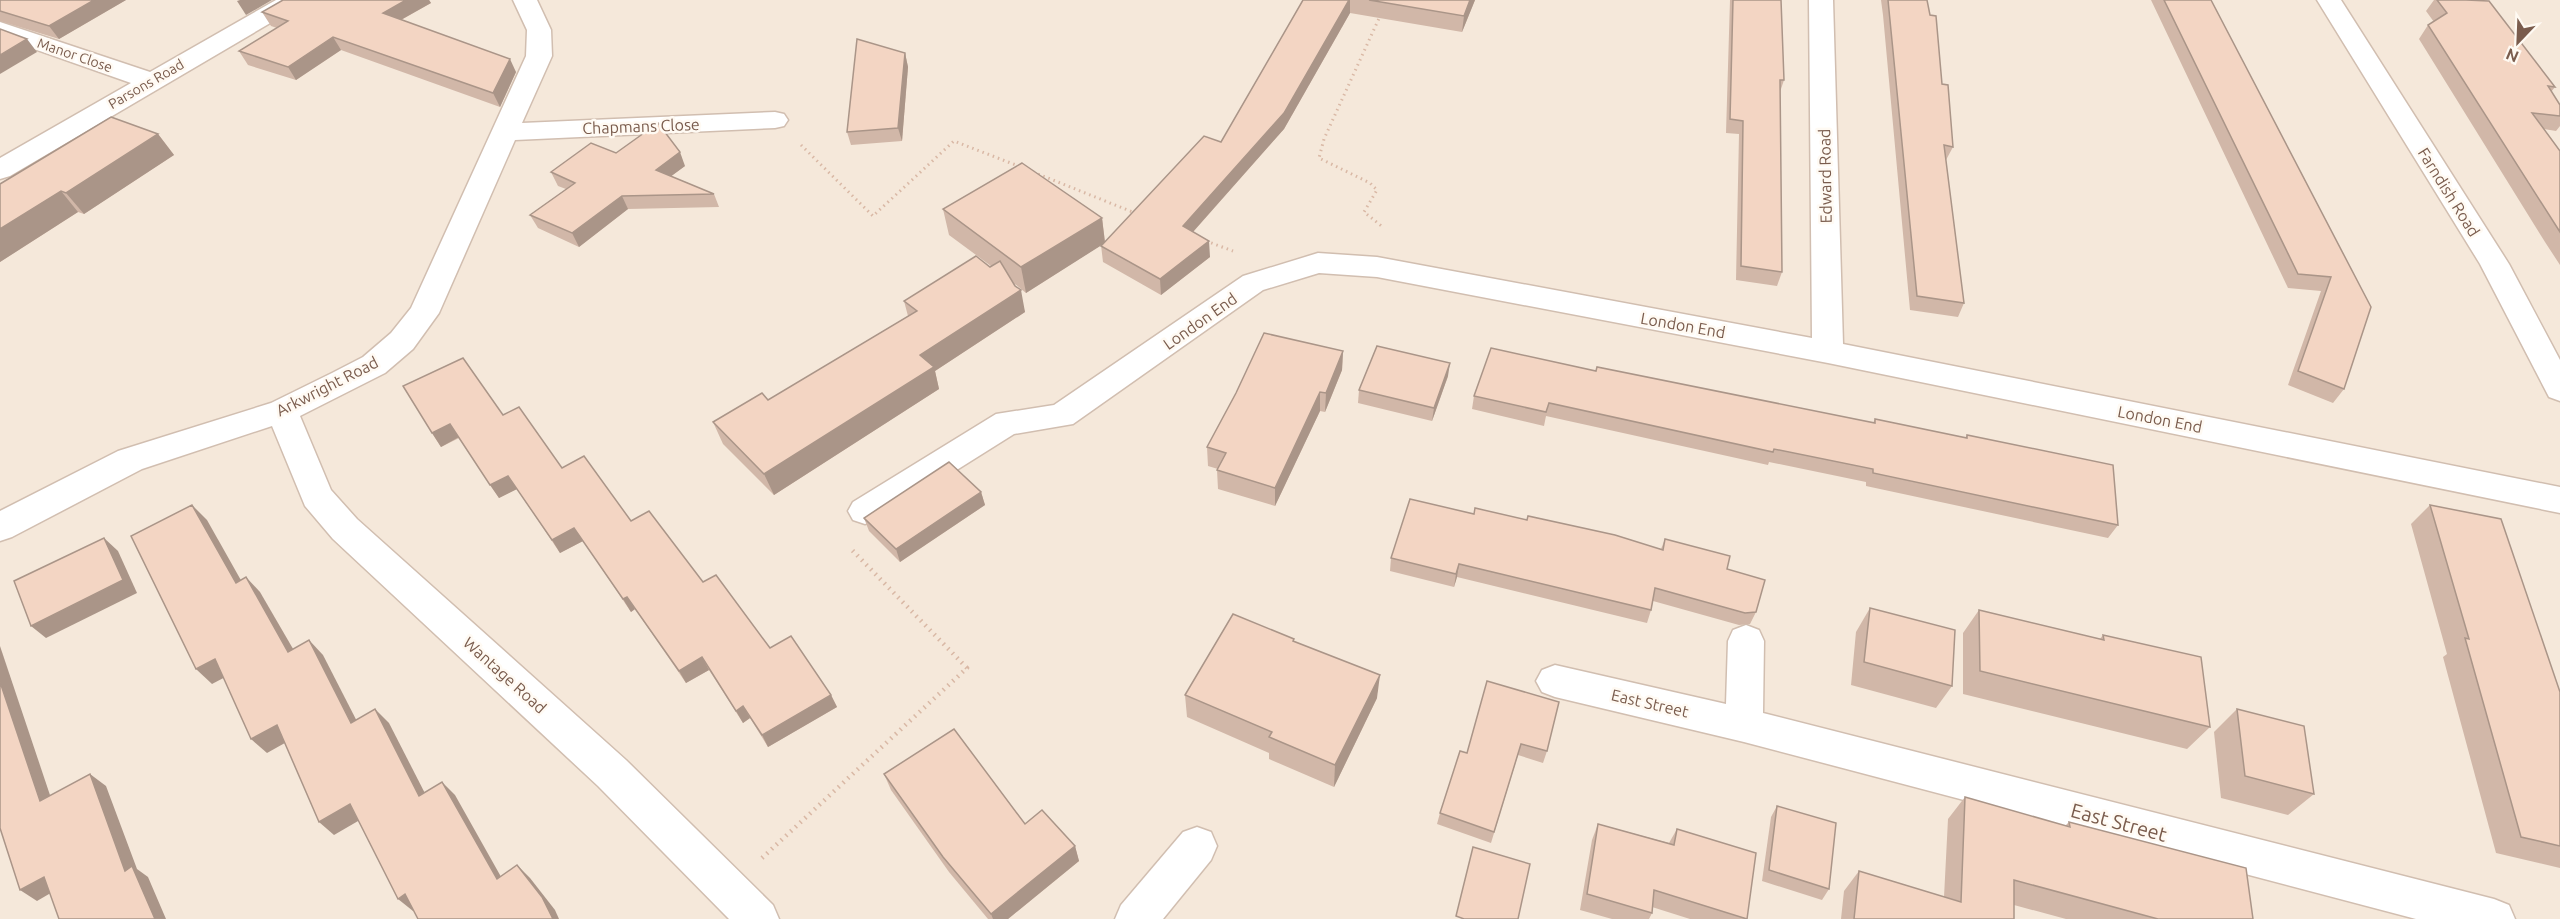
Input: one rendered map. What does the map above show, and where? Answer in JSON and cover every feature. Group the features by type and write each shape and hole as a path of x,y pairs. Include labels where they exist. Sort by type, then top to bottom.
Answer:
{"street":[{"name":"Parsons Road","path":"0,170 150,81 294,0"},
{"name":"Arkwright Road","path":"0,527 130,460 282,411 374,364 402,341 424,313 507,132 539,56 539,30 525,0"},
{"name":"Edward Road","path":"1821,0 1828,351"},
{"name":"Farndish Road","path":"2329,0 2494,264 2560,389"},
{"name":"Manor Close","path":"0,29 150,81"},
{"name":"Chapmans Close","path":"507,132 775,120"},
{"name":"London End","path":"865,511 1007,423 1062,416 1253,283 1318,263 1377,267 1828,351 2560,500"},
{"name":"Wantage Road","path":"282,411 317,497 345,529 612,773 758,919"},
{"path":"1744,724 1746,641"},
{"name":"East Street","path":"1555,681 1744,724 2494,919"},
{"path":"1136,919 1197,846"}],"path":[{"path":"1383,11 1324,139 1319,158 1370,183 1377,190 1364,212 1384,228 1394,232"},
{"path":"775,120 873,216 954,141 1142,215"},
{"path":"1198,237 1287,273"},
{"path":"728,889 967,668 838,536 865,511"}],"shaded area":[{"path":"0,0 2560,0 2560,919 0,919"}],"building":[{"path":"0,0 94,0 49,26 0,11"},
{"path":"283,0 406,0 383,13 510,59 493,93 333,37 288,67 239,51 288,21 262,12"},
{"path":"1303,0 1349,0 1284,113 1183,226 1209,241 1160,279 1101,246 1204,136 1221,142"},
{"path":"1369,0 1470,0 1464,16"},
{"path":"1733,0 1781,0 1784,80 1780,80 1782,272 1741,266 1743,121 1730,119"},
{"path":"1888,0 1927,0 1930,15 1936,16 1942,84 1948,85 1953,147 1944,145 1964,303 1917,296"},
{"path":"2164,0 2211,0 2371,307 2344,389 2298,371 2331,277 2298,274"},
{"path":"2437,0 2489,1 2555,87 2548,86 2560,105 2560,116 2532,113 2560,151 2560,232 2428,25 2447,13"},
{"path":"0,29 27,39 0,55"},
{"path":"857,39 905,53 898,128 847,132"},
{"path":"111,117 158,134 66,193 61,191 0,229 0,184"},
{"path":"658,123 680,152 656,170 714,194 622,196 572,233 530,215 575,183 551,172 591,143 616,153"},
{"path":"1022,163 1102,218 1021,267 943,209"},
{"path":"976,256 990,267 1000,261 1015,286 1021,290 920,355 934,367 764,474 713,422 762,393 768,400 917,311 904,301"},
{"path":"1264,333 1343,351 1326,393 1320,392 1275,488 1217,470 1226,453 1207,447"},
{"path":"1377,346 1450,363 1434,408 1359,390"},
{"path":"1491,348 1596,371 1597,367 1875,423 1875,419 1967,438 1967,435 2113,465 2118,525 1873,473 1873,469 1774,449 1773,452 1549,403 1546,412 1474,396"},
{"path":"463,358 503,415 519,407 562,468 584,456 631,521 649,511 703,582 716,575 770,648 791,636 831,695 762,735 743,706 736,711 702,657 679,671 627,597 623,599 574,528 552,540 508,476 490,485 450,424 432,433 403,386"},
{"path":"949,462 981,492 896,549 864,518"},
{"path":"1410,499 1474,514 1475,508 1527,520 1528,516 1615,535 1663,550 1665,539 1730,556 1727,569 1765,580 1756,612 1745,613 1655,588 1651,610 1459,564 1456,574 1391,558"},
{"path":"192,505 236,583 246,577 288,652 309,640 351,723 375,709 419,796 442,782 497,879 517,865 542,897 553,919 418,919 405,894 398,899 350,804 319,822 277,725 251,739 215,659 196,669 131,536"},
{"path":"2430,505 2501,519 2560,692 2560,846 2521,837 2465,638 2469,639"},
{"path":"104,538 123,580 31,626 14,581"},
{"path":"1870,608 1955,630 1952,686 1864,662"},
{"path":"1979,610 2104,640 2103,635 2201,657 2210,727 1980,671"},
{"path":"1233,614 1294,639 1293,641 1380,675 1335,765 1269,737 1272,732 1185,695"},
{"path":"1487,681 1559,702 1547,751 1521,744 1494,832 1440,813 1460,751 1467,753"},
{"path":"0,682 40,801 90,774 125,871 132,866 155,919 59,919 44,877 20,890 0,828"},
{"path":"2237,709 2304,726 2314,794 2245,776"},
{"path":"954,729 1025,824 1042,810 1075,846 991,914 943,857 884,774"},
{"path":"1965,797 2070,827 2069,822 2246,868 2253,919 2158,919 2014,880 2014,919 1854,919 1859,871 1961,902"},
{"path":"1777,806 1836,823 1829,889 1769,870"},
{"path":"1598,824 1674,845 1677,829 1756,853 1747,919 1654,890 1652,913 1587,894"},
{"path":"1473,847 1530,864 1518,919 1464,919 1456,916"}]}
